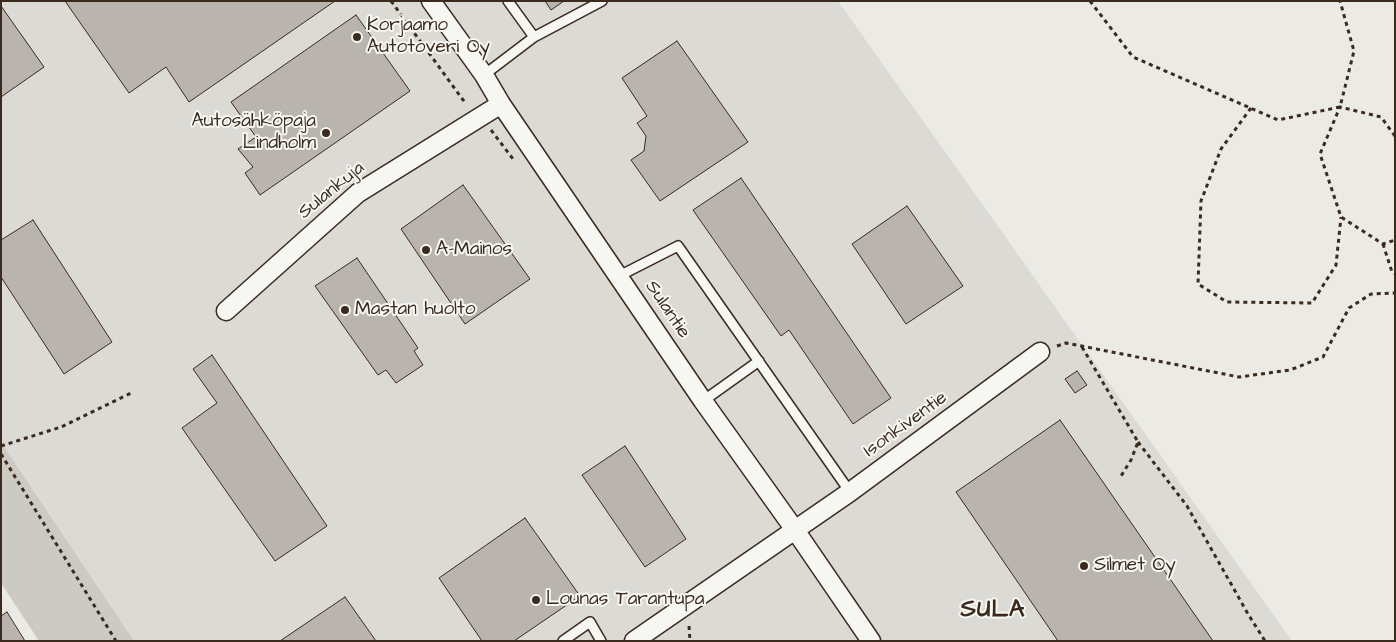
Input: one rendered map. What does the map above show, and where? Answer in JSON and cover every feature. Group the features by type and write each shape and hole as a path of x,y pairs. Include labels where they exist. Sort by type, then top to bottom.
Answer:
{"street":[{"name":"Sulantie","path":"431,1 484,75 501,104 703,401 871,641"},
{"name":"Sulankuja","path":"226,311 358,193 501,104"},
{"name":"Isonkiventie","path":"634,641 850,492 1040,352"}],"lane":[{"path":"508,1 534,37"},
{"path":"484,75 534,37 602,1"},
{"path":"619,276 678,246 850,492"},
{"path":"703,401 759,361"},
{"path":"562,641 590,622 601,641"}],"path":[{"path":"1090,1 1133,57 1278,120 1340,107 1380,117 1395,136"},
{"path":"1251,108 1221,149 1202,201 1198,284 1227,302 1312,303 1336,265 1341,218 1320,154 1340,107 1354,51 1340,1"},
{"path":"1341,218 1383,244 1392,272 1395,274"},
{"path":"1383,244 1395,240"},
{"path":"1040,352 1066,343 1239,377 1290,370 1323,357 1349,308 1371,294 1395,293"},
{"path":"1082,346 1138,442 1187,506 1248,614 1266,641"},
{"path":"1,446 61,426 131,393"},
{"path":"1121,476 1132,460 1138,442"},
{"path":"1,454 116,641"}],"shaded area":[{"path":"1,1 838,1 1292,641 134,641 1,442"},
{"path":"1,442 134,641 39,641 1,583"}],"building":[{"path":"65,1 335,1 189,102 166,67 129,93"},
{"path":"545,1 564,1 551,10"},
{"path":"1,6 44,67 1,97"},
{"path":"356,15 410,91 260,195 245,173 253,167 238,149 256,137 231,102"},
{"path":"677,41 748,142 660,201 631,160 644,151 646,136 637,123 647,116 622,78"},
{"path":"741,178 891,398 853,424 789,330 781,336 693,210"},
{"path":"463,185 530,279 465,324 401,229"},
{"path":"907,206 963,286 906,324 852,244"},
{"path":"33,220 112,342 64,374 1,277 1,240"},
{"path":"357,258 418,348 414,351 423,365 396,383 386,370 378,375 315,286"},
{"path":"212,355 327,526 275,561 182,428 217,403 193,369"},
{"path":"1077,371 1087,385 1075,393 1065,379"},
{"name":"Silmet Oy","path":"1060,420 1213,641 1058,641 956,492"},
{"path":"625,446 686,539 645,567 582,475"},
{"path":"525,518 580,596 514,641 482,641 439,578"},
{"path":"345,597 376,641 280,641"},
{"path":"7,612 25,641 1,641 1,616"}],"place":[{"name":"Korjaamo Autotoveri Oy","path":"357,37"},
{"name":"Autosähköpaja Lindholm","path":"326,133"},
{"name":"A-Mainos","path":"426,250"},
{"name":"Mastan huolto","path":"345,310"},
{"name":"Silmet Oy","path":"1084,566"},
{"name":"Lounas Tarantupa","path":"536,600"}],"district":[{"name":"SULA","path":"993,611"}]}
